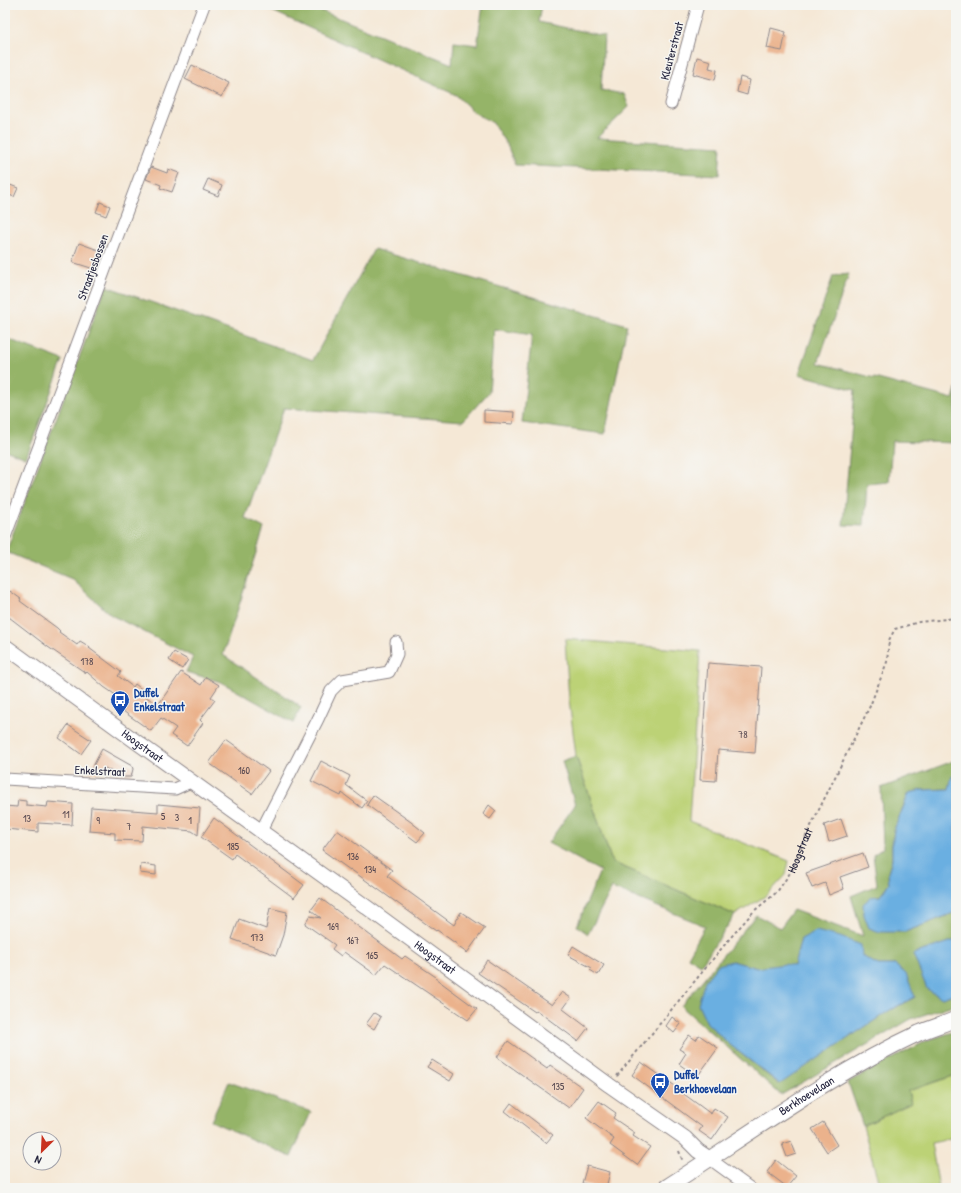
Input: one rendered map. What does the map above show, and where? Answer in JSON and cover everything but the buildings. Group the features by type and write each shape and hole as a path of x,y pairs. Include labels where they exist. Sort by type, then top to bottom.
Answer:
{"main road":[{"name":"Berkhoevelaan","path":"665,1188 808,1095 864,1061 921,1032 956,1019"}],"street":[{"name":"Straatjesbossen","path":"5,537 204,5"},
{"name":"Kleuterstraat","path":"671,104 698,5"},
{"path":"261,831 331,691 342,680 389,672 397,654 396,642"},
{"name":"Hoogstraat","path":"5,646 361,902 609,1085 685,1138 698,1151 750,1188"},
{"name":"Enkelstraat","path":"5,779 175,788 186,784 190,780"}],"path":[{"name":"Hoogstraat","path":"609,1085 731,937 754,911 777,892 792,870 806,836 870,706 887,662 889,640 895,629 919,622 956,618"}],"green space":[{"path":"259,5 307,5 452,64 454,42 477,45 483,5 542,5 539,22 604,36 601,90 624,94 629,107 597,138 721,146 719,175 515,165 508,147 493,123 475,113 456,95"},
{"path":"374,249 627,325 605,434 522,423 532,335 494,329 489,392 463,421 284,408 245,518 264,528 223,655 301,707 294,723 221,682 186,672 193,657 111,615 72,579 6,552 106,286 313,360"},
{"path":"849,274 818,363 953,399 956,389 956,443 892,441 889,482 867,484 864,526 843,525 855,390 799,374 833,276"},
{"path":"5,338 63,360 26,458 5,450"},
{"path":"565,639 700,651 689,821 789,861 786,875 767,895 735,915 612,862 576,756 569,700"},
{"path":"576,756 612,862 735,915 701,965 688,957 705,926 612,888 588,934 577,926 600,871 548,843 575,805 562,761"},
{"path":"956,760 956,777 952,777 949,789 922,790 909,793 894,830 892,860 888,873 889,884 880,896 871,897 905,932 956,912 956,940 913,954 942,998 956,993 956,1004 911,1019 781,1095 681,1006 756,915 780,928 793,910 863,936 851,896 877,885 873,855 883,848 881,788","holes":["801,939 862,956 878,965 896,965 915,997 890,1010 779,1084 729,1044 707,1023 732,961 757,968 794,966"]},
{"path":"956,1031 956,1075 908,1091 911,1103 863,1126 848,1082 928,1040"},
{"path":"956,1075 956,1160 951,1139 931,1143 939,1188 880,1188 863,1126 911,1103 908,1091"},
{"path":"229,1082 311,1112 291,1157 211,1121"}],"water":[{"path":"952,776 956,777 956,912 905,932 880,932 869,928 864,915 863,904 871,897 880,896 889,884 888,873 892,860 894,830 909,793 922,790 949,789"},
{"path":"816,931 840,937 861,945 862,956 878,965 895,965 906,974 915,997 890,1010 780,1084 729,1044 707,1023 698,1004 705,981 718,965 732,961 757,968 785,964 794,966 801,939"},
{"path":"956,940 956,993 942,998 927,989 913,954"}],"place":[{"name":"Duffel Enkelstraat","path":"120,717"},
{"name":"Duffel Berkhoevelaan","path":"660,1099"}]}
